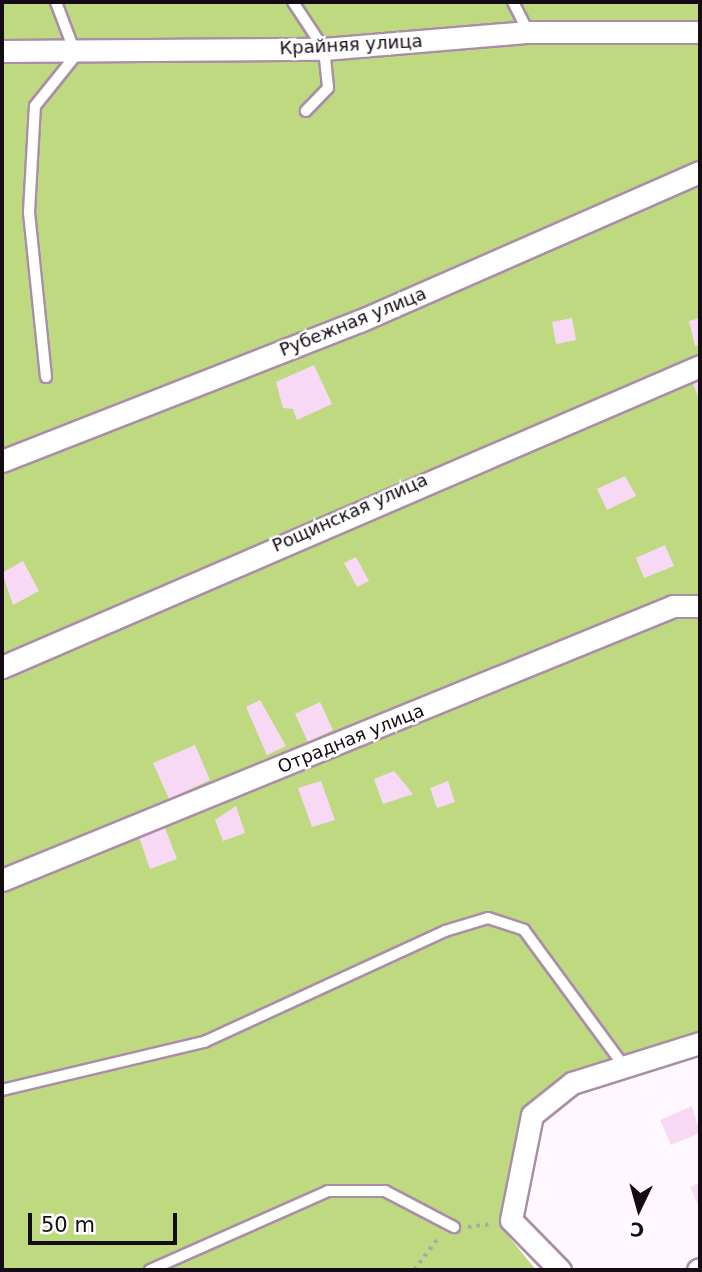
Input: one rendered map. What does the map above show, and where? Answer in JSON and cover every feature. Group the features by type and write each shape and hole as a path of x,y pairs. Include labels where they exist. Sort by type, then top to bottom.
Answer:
{"street":[{"name":"Крайняя улица","path":"2,51 76,55 324,49 527,32 700,32"},
{"name":"Рубежная улица","path":"2,461 360,321 700,172"},
{"name":"Рощинская улица","path":"2,667 700,366"},
{"name":"Отрадная улица","path":"2,880 673,606 700,606"},
{"path":"560,1270 511,1220 533,1115 572,1083 626,1069 700,1043"}],"lane":[{"path":"46,377 29,212 35,106 76,55 56,2"},
{"path":"293,2 324,49 328,88 306,111"},
{"path":"513,2 527,32"},
{"path":"2,1090 204,1042 445,930 488,918 524,930 626,1069"},
{"path":"150,1270 328,1191 385,1191 454,1227"}],"green space":[{"path":"2,2 700,2 700,1032 569,1075 524,1109 501,1227 536,1270 2,1270"}],"building":[{"path":"572,318 576,340 556,344 552,322"},
{"path":"700,318 700,345 695,346 689,321"},
{"path":"314,365 332,404 297,420 293,409 283,408 276,382"},
{"path":"700,378 700,402 692,381"},
{"path":"625,476 636,496 607,510 597,489"},
{"path":"665,545 674,566 644,578 636,558"},
{"path":"356,557 369,581 357,587 344,563"},
{"path":"23,561 39,591 13,605 2,573"},
{"path":"260,700 286,746 267,755 246,707"},
{"path":"320,702 333,730 308,742 295,714"},
{"path":"195,745 210,780 169,799 153,763"},
{"path":"394,771 413,794 383,804 374,779"},
{"path":"321,781 335,820 312,827 298,788"},
{"path":"448,781 455,802 437,808 430,788"},
{"path":"236,806 245,833 223,841 215,820"},
{"path":"165,828 177,859 150,869 139,837"},
{"path":"692,1106 700,1133 671,1145 660,1120"},
{"path":"700,1182 700,1209 690,1187"}]}
